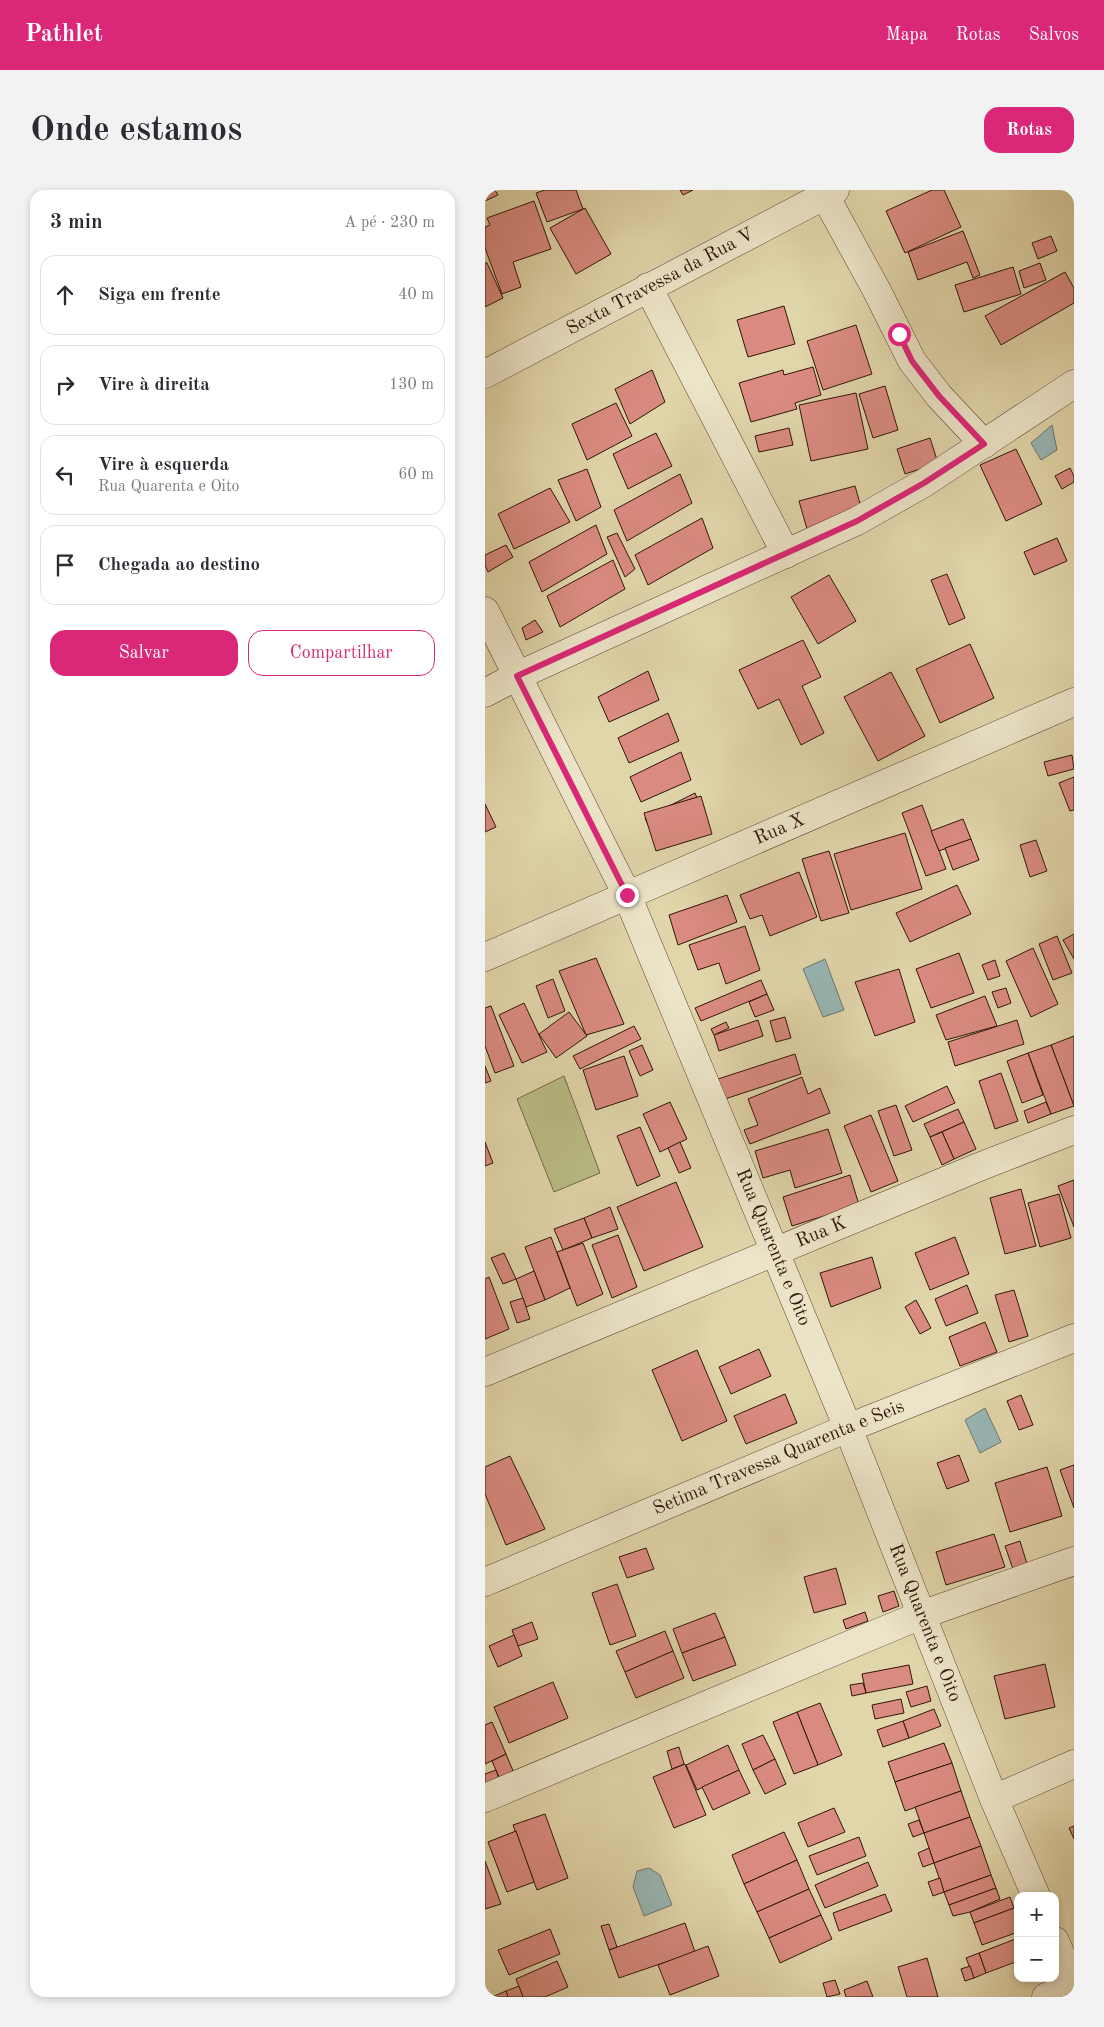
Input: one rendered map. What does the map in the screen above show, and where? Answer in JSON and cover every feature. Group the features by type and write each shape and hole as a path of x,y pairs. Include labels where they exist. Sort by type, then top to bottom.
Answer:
{"street":[{"name":"Sexta Travessa da Rua V","path":"485,374 830,193"},
{"path":"830,193 912,361 939,396 984,444"},
{"path":"648,287 786,554"},
{"path":"485,693 517,676 857,521 924,483 1074,384"},
{"name":"Rua Quarenta e Oito","path":"485,611 627,895 849,1428 994,1799 1034,1892"},
{"name":"Rua X","path":"485,957 1074,702"},
{"name":"Rua K","path":"485,1372 979,1167 1074,1130"},
{"name":"Setima Travessa Quarenta e Seis","path":"485,1582 849,1428 1074,1338"},
{"path":"485,1798 921,1616 1074,1561"},
{"path":"994,1799 1074,1764"},
{"path":"1046,1997 1074,1985 1059,1950"}],"green space":[{"path":"564,1076 600,1173 554,1192 517,1099"}],"water":[{"path":"1052,425 1057,450 1041,460 1031,443"},
{"path":"825,959 844,1010 823,1017 803,969"},
{"path":"985,1408 1001,1442 980,1453 965,1420"},
{"path":"649,1868 660,1875 672,1905 644,1916 633,1887 637,1871"}],"building":[{"path":"485,190 495,190 498,195 485,201"},
{"path":"545,190 576,190 583,209 547,222 536,193"},
{"path":"680,190 693,190 683,195"},
{"path":"932,190 944,190 961,227 905,253 886,211"},
{"path":"534,201 551,249 513,262 521,287 502,294 485,248 485,227 490,225 487,218"},
{"path":"585,208 611,254 576,274 550,228"},
{"path":"963,231 980,275 973,278 967,262 918,280 908,252"},
{"path":"1051,236 1057,251 1038,259 1032,243"},
{"path":"485,263 487,263 503,298 485,307"},
{"path":"1040,263 1046,280 1024,288 1019,271"},
{"path":"1013,267 1021,294 964,312 955,285"},
{"path":"1065,272 1074,288 1074,303 1001,345 985,316"},
{"path":"784,306 795,344 748,357 737,320"},
{"path":"856,325 872,374 823,390 807,341"},
{"path":"813,367 821,395 795,403 797,409 751,422 739,383 783,370 784,375"},
{"path":"652,370 665,402 630,424 615,389"},
{"path":"885,386 898,430 873,438 859,394"},
{"path":"856,393 868,449 811,461 799,405"},
{"path":"616,403 632,436 587,460 572,424"},
{"path":"789,428 793,445 759,452 755,436"},
{"path":"656,433 672,466 628,489 613,454"},
{"path":"930,438 938,463 905,474 897,449"},
{"path":"1016,449 1042,504 1006,521 980,465"},
{"path":"1070,468 1074,476 1074,482 1062,489 1055,476"},
{"path":"587,469 601,507 576,521 558,480"},
{"path":"680,474 692,503 627,541 614,510"},
{"path":"855,486 863,514 807,529 799,501"},
{"path":"550,488 570,522 514,549 498,514"},
{"path":"702,518 713,548 648,585 635,555"},
{"path":"596,525 607,554 542,592 529,562"},
{"path":"617,533 635,569 625,577 607,537"},
{"path":"1057,538 1067,561 1034,575 1024,552"},
{"path":"506,545 513,557 488,572 485,565 485,555"},
{"path":"613,560 625,589 560,627 547,596"},
{"path":"947,574 965,618 949,625 931,580"},
{"path":"829,575 856,621 818,644 791,597"},
{"path":"535,620 543,632 526,640 522,628"},
{"path":"803,640 821,677 802,686 824,733 801,745 779,699 758,709 739,670"},
{"path":"970,644 994,698 940,723 916,669"},
{"path":"648,671 659,700 609,722 598,697"},
{"path":"891,672 925,736 878,761 844,697"},
{"path":"668,713 679,741 629,763 618,738"},
{"path":"681,752 691,780 641,802 630,777"},
{"path":"1072,755 1074,769 1048,776 1044,762"},
{"path":"1074,777 1074,810 1070,811 1059,783"},
{"path":"695,793 706,821 656,843 645,818"},
{"path":"701,796 712,834 656,851 644,813"},
{"path":"485,804 496,827 485,832"},
{"path":"922,805 946,869 926,876 902,813"},
{"path":"963,819 971,839 939,851 931,831"},
{"path":"905,833 922,889 851,910 834,854"},
{"path":"971,839 979,860 953,870 945,848"},
{"path":"1036,840 1047,871 1030,877 1020,845"},
{"path":"829,851 849,913 821,921 802,859"},
{"path":"799,872 817,917 770,936 762,915 750,919 740,895"},
{"path":"957,885 971,914 910,942 896,913"},
{"path":"727,895 737,922 678,945 669,915"},
{"path":"745,926 760,970 726,984 719,963 698,970 689,945"},
{"path":"1074,934 1074,959 1063,940"},
{"path":"1057,936 1072,973 1053,980 1039,944"},
{"path":"1033,948 1058,1004 1031,1017 1006,961"},
{"path":"959,953 974,993 931,1008 916,969"},
{"path":"596,958 624,1024 586,1035 559,971"},
{"path":"995,960 1000,976 988,980 982,965"},
{"path":"899,969 915,1022 875,1036 855,982"},
{"path":"553,979 565,1011 548,1018 536,986"},
{"path":"761,980 767,994 701,1021 695,1008"},
{"path":"1006,988 1011,1003 998,1008 992,992"},
{"path":"767,994 774,1010 755,1017 749,1002"},
{"path":"985,996 997,1026 946,1040 936,1015"},
{"path":"524,1003 547,1052 522,1063 499,1015"},
{"path":"491,1006 514,1066 495,1073 485,1046 485,1008"},
{"path":"569,1012 587,1036 556,1058 539,1034"},
{"path":"785,1017 791,1038 776,1042 770,1021"},
{"path":"758,1020 763,1036 719,1051 714,1035"},
{"path":"1017,1020 1024,1044 955,1066 948,1042"},
{"path":"726,1022 729,1028 714,1035 711,1029"},
{"path":"634,1026 641,1039 580,1069 573,1056"},
{"path":"1074,1036 1074,1106 1051,1045"},
{"path":"642,1045 653,1070 640,1076 629,1051"},
{"path":"1051,1045 1074,1106 1051,1114 1028,1053"},
{"path":"1028,1053 1043,1095 1022,1103 1007,1061"},
{"path":"795,1054 801,1074 725,1099 718,1079"},
{"path":"624,1056 638,1096 596,1110 583,1070"},
{"path":"485,1066 491,1081 485,1083"},
{"path":"1001,1073 1018,1121 995,1129 979,1081"},
{"path":"802,1077 808,1094 820,1088 830,1113 750,1144 744,1130 758,1125 748,1099"},
{"path":"947,1086 955,1103 913,1122 905,1106"},
{"path":"670,1102 687,1139 660,1152 643,1114"},
{"path":"1046,1102 1051,1114 1028,1123 1024,1111"},
{"path":"896,1105 912,1150 894,1156 878,1111"},
{"path":"958,1109 964,1122 930,1137 924,1124"},
{"path":"871,1115 898,1181 871,1192 844,1126"},
{"path":"964,1122 976,1149 954,1159 942,1132"},
{"path":"640,1127 660,1176 637,1186 617,1136"},
{"path":"828,1129 842,1173 795,1188 790,1170 763,1178 755,1151"},
{"path":"942,1132 954,1159 942,1165 930,1137"},
{"path":"485,1142 493,1163 485,1166"},
{"path":"680,1142 691,1168 679,1173 668,1148"},
{"path":"850,1175 859,1205 792,1226 783,1197"},
{"path":"1074,1180 1074,1227 1058,1186"},
{"path":"676,1182 703,1247 644,1271 617,1207"},
{"path":"1021,1189 1036,1246 1005,1254 990,1198"},
{"path":"1059,1194 1071,1238 1040,1247 1028,1203"},
{"path":"610,1207 618,1229 592,1238 584,1218"},
{"path":"584,1218 592,1238 563,1250 554,1229"},
{"path":"618,1235 637,1287 612,1298 592,1245"},
{"path":"551,1237 570,1288 545,1300 525,1247"},
{"path":"955,1237 969,1274 930,1290 915,1253"},
{"path":"583,1243 603,1294 577,1306 557,1252"},
{"path":"504,1253 516,1279 503,1284 491,1258"},
{"path":"872,1257 881,1288 831,1307 820,1273"},
{"path":"534,1271 545,1300 526,1307 516,1279"},
{"path":"489,1277 509,1329 485,1339 485,1279"},
{"path":"967,1285 978,1313 946,1326 935,1299"},
{"path":"1014,1290 1028,1336 1009,1342 995,1295"},
{"path":"523,1298 530,1319 517,1323 510,1302"},
{"path":"916,1300 931,1328 920,1334 905,1307"},
{"path":"985,1322 997,1352 960,1366 949,1337"},
{"path":"759,1349 771,1376 731,1394 719,1367"},
{"path":"697,1350 727,1421 682,1441 652,1370"},
{"path":"785,1394 797,1423 746,1444 734,1416"},
{"path":"1021,1395 1033,1425 1019,1430 1007,1401"},
{"path":"959,1455 969,1481 947,1489 937,1463"},
{"path":"510,1456 545,1529 506,1545 485,1494 485,1467"},
{"path":"1074,1465 1074,1508 1060,1470"},
{"path":"1047,1467 1062,1516 1010,1532 995,1483"},
{"path":"994,1534 1005,1567 946,1585 936,1552"},
{"path":"1020,1541 1028,1567 1014,1572 1005,1546"},
{"path":"646,1548 654,1569 627,1578 619,1557"},
{"path":"836,1568 846,1604 814,1613 804,1577"},
{"path":"617,1584 636,1636 610,1645 592,1593"},
{"path":"894,1591 899,1606 883,1612 878,1596"},
{"path":"865,1612 868,1621 846,1629 843,1620"},
{"path":"715,1613 725,1637 682,1653 673,1629"},
{"path":"532,1622 538,1639 518,1646 512,1630"},
{"path":"665,1631 673,1651 625,1672 616,1651"},
{"path":"514,1635 522,1656 498,1667 489,1646"},
{"path":"725,1637 736,1665 693,1681 682,1653"},
{"path":"673,1651 684,1678 636,1698 625,1672"},
{"path":"1045,1664 1055,1707 1005,1719 994,1676"},
{"path":"909,1665 913,1684 866,1693 862,1674"},
{"path":"553,1682 568,1718 509,1743 494,1707"},
{"path":"863,1683 866,1693 852,1696 850,1685"},
{"path":"927,1686 931,1701 911,1707 906,1692"},
{"path":"901,1699 904,1713 875,1719 872,1705"},
{"path":"820,1703 842,1755 818,1765 797,1712"},
{"path":"934,1709 941,1726 909,1738 903,1721"},
{"path":"797,1712 818,1765 794,1774 773,1722"},
{"path":"903,1721 909,1738 883,1747 877,1730"},
{"path":"492,1722 506,1754 485,1764 485,1725"},
{"path":"763,1735 775,1759 753,1770 742,1744"},
{"path":"944,1743 952,1763 895,1782 888,1762"},
{"path":"728,1745 739,1770 697,1790 686,1765"},
{"path":"679,1747 684,1764 672,1769 667,1751"},
{"path":"506,1754 516,1778 502,1784 492,1761"},
{"path":"775,1759 786,1784 765,1794 753,1770"},
{"path":"952,1763 961,1791 905,1811 895,1782"},
{"path":"685,1764 706,1815 674,1828 653,1777"},
{"path":"496,1770 499,1779 485,1785 485,1774"},
{"path":"739,1770 750,1793 713,1810 702,1787"},
{"path":"961,1791 970,1817 924,1833 915,1807"},
{"path":"834,1808 845,1832 808,1847 798,1823"},
{"path":"545,1814 568,1878 537,1890 513,1825"},
{"path":"970,1817 981,1846 934,1863 924,1833"},
{"path":"919,1820 924,1833 913,1837 908,1824"},
{"path":"1074,1826 1074,1839 1069,1828"},
{"path":"516,1831 534,1882 507,1892 488,1842"},
{"path":"784,1832 797,1860 744,1884 732,1855"},
{"path":"859,1837 866,1856 817,1875 809,1856"},
{"path":"981,1846 991,1875 944,1892 934,1863"},
{"path":"929,1848 934,1863 923,1867 918,1853"},
{"path":"797,1860 809,1889 757,1912 744,1884"},
{"path":"485,1861 501,1904 485,1909"},
{"path":"868,1862 878,1886 825,1908 815,1885"},
{"path":"991,1875 996,1888 949,1905 944,1892"},
{"path":"940,1878 944,1892 933,1896 928,1882"},
{"path":"996,1888 1000,1899 970,1912 953,1916 949,1905"},
{"path":"809,1889 821,1915 769,1938 757,1912"},
{"path":"885,1894 892,1911 839,1931 833,1913"},
{"path":"1010,1897 1014,1908 974,1923 970,1912"},
{"path":"1014,1908 1014,1933 982,1945 974,1923"},
{"path":"821,1915 832,1939 780,1963 769,1938"},
{"path":"685,1923 695,1952 619,1978 609,1950"},
{"path":"609,1924 617,1947 609,1950 601,1926"},
{"path":"550,1929 560,1954 509,1975 498,1950"},
{"path":"1014,1940 1014,1962 986,1973 979,1953"},
{"path":"708,1946 719,1976 670,1995 658,1965"},
{"path":"979,1953 986,1973 974,1978 966,1958"},
{"path":"927,1958 938,1997 907,1997 898,1967"},
{"path":"557,1961 568,1987 545,1997 523,1997 516,1979"},
{"path":"970,1966 974,1978 965,1981 961,1969"},
{"path":"835,1980 840,1994 827,1997 823,1983"},
{"path":"867,1981 873,1997 846,1997 844,1990"},
{"path":"519,1986 523,1997 508,1997 506,1991"},
{"path":"506,1991 508,1997 492,1997"}],"route":[{"path":"627,895 517,676 857,521 924,483 984,444 939,396 912,361 899,334"}]}
